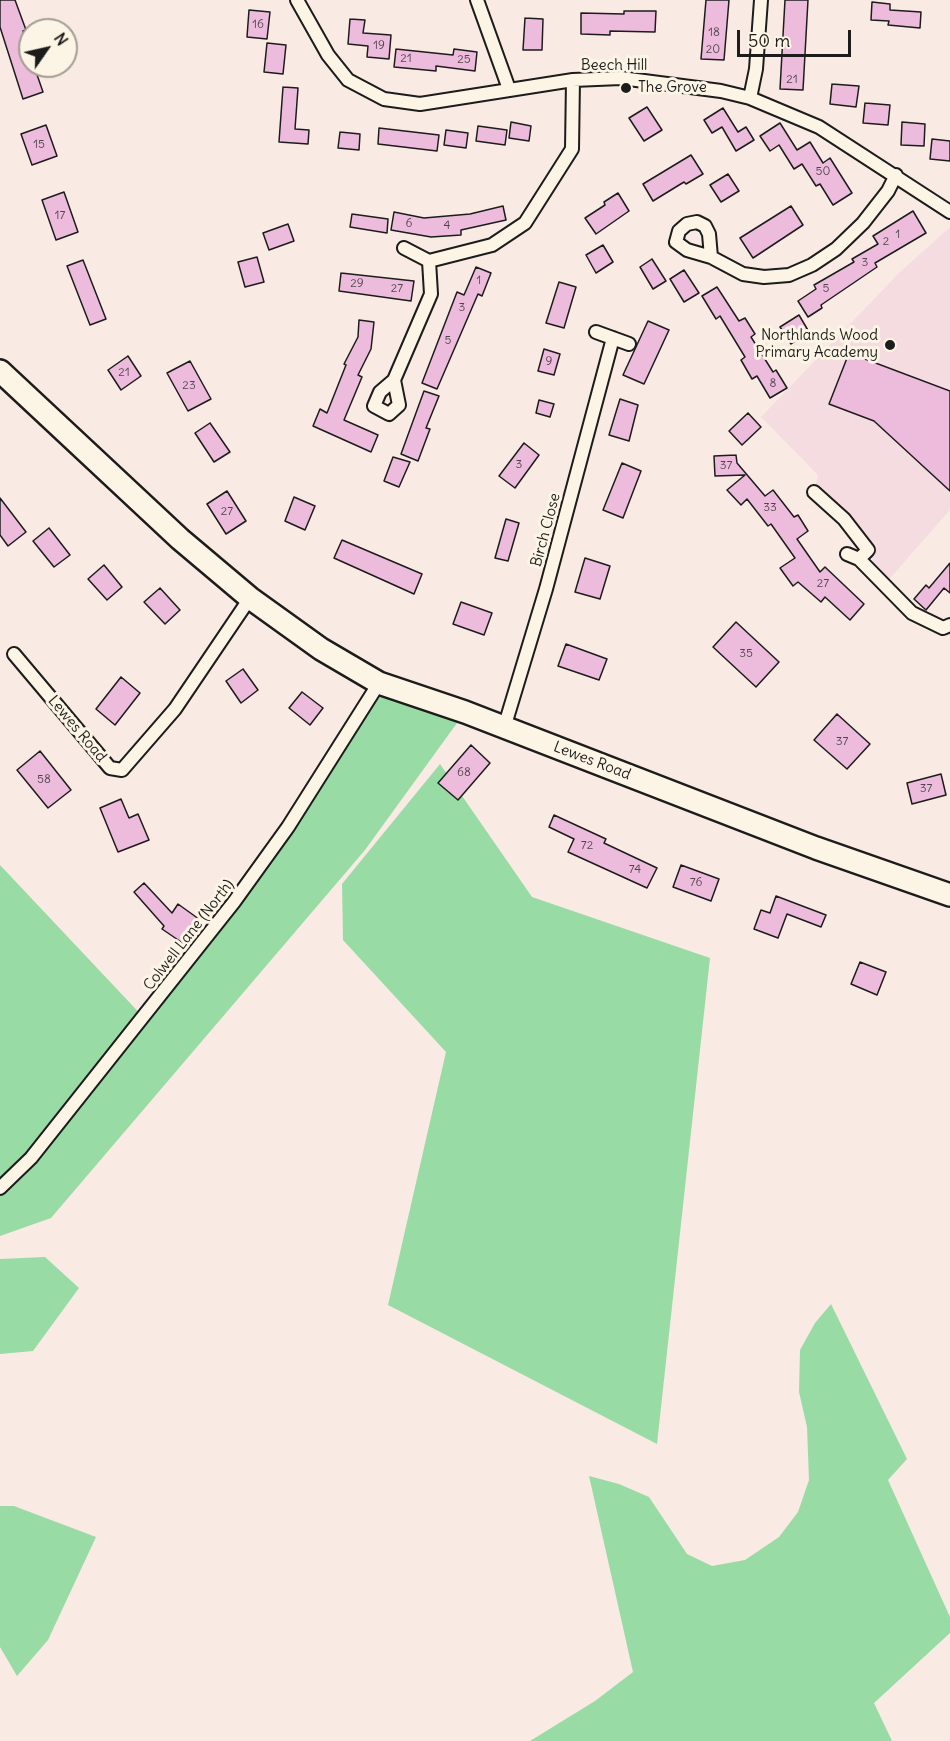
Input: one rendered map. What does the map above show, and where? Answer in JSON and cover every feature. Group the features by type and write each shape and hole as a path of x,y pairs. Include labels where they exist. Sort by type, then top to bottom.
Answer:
{"highway":[{"name":"Lewes Road","path":"0,371 180,539 250,598 321,650 379,683 465,712 816,848 950,895"}],"street":[{"name":"Beech Hill","path":"297,0 328,55 348,80 384,99 420,104 509,89 621,78 675,83 750,98 819,127 950,212"},
{"path":"477,0 509,89"},
{"path":"750,98 756,69 761,0"},
{"path":"404,248 429,261 492,245 525,223 572,149 573,81"},
{"path":"711,257 743,274 764,277 789,274 812,265 836,249 863,223 888,191 896,175"},
{"path":"394,380 430,294 429,261"},
{"path":"596,332 629,344"},
{"name":"Birch Close","path":"504,728 546,589 613,338"},
{"path":"814,492 844,519 868,550 853,557 912,613 943,628 950,625"},
{"name":"Lewes Road","path":"14,654 110,768 122,770 175,709 250,598"},
{"name":"Colwell Lane (North)","path":"0,1188 31,1158 234,902 288,827 379,683"}],"shaded area":[{"name":"Northlands Wood Primary Academy","path":"950,227 950,510 884,585 868,550 814,492 818,475 761,417 900,272"}],"green space":[{"path":"379,683 465,712 365,850 51,1218 0,1236 0,865 147,1021 234,902"},
{"path":"440,764 532,897 710,958 657,1444 388,1305 446,1052 343,940 342,884"},
{"path":"45,1257 79,1288 33,1351 0,1354 0,1259"},
{"path":"831,1304 907,1459 888,1480 950,1617 950,1633 874,1703 892,1741 530,1741 595,1701 633,1672 589,1476 619,1484 649,1497 687,1554 712,1566 745,1560 779,1537 798,1512 809,1480 807,1427 799,1392 800,1350 815,1323"},
{"path":"0,1506 14,1506 96,1537 48,1640 17,1676 0,1647"}],"building":[{"path":"0,0 15,0 22,18 18,18 18,78 38,78 43,92 23,99 0,27"},
{"path":"706,0 729,0 724,60 701,59"},
{"path":"785,0 808,0 803,90 780,89"},
{"path":"872,2 890,4 890,10 921,12 920,28 888,25 889,21 871,20"},
{"path":"249,10 270,12 267,39 247,37"},
{"path":"624,11 656,11 655,32 610,31 610,35 581,34 581,13 624,14"},
{"path":"525,18 543,19 542,50 523,50"},
{"path":"350,19 365,20 363,33 391,35 389,59 367,57 368,46 348,44"},
{"path":"267,43 286,45 283,74 264,72"},
{"path":"396,49 453,55 454,49 477,52 475,71 436,66 436,71 394,67"},
{"path":"832,84 859,86 856,107 830,104"},
{"path":"283,87 298,88 295,129 309,130 308,144 279,142"},
{"path":"865,103 890,105 888,125 863,123"},
{"path":"647,107 662,130 644,141 629,118"},
{"path":"723,108 738,132 746,127 754,140 736,151 722,127 712,133 704,120"},
{"path":"511,122 531,126 529,141 509,138"},
{"path":"902,122 925,124 924,146 901,145"},
{"path":"780,123 797,150 810,142 823,163 830,158 852,193 833,205 820,184 816,186 802,164 794,169 779,145 770,151 760,136"},
{"path":"46,125 57,156 32,165 21,134"},
{"path":"478,126 507,130 505,145 476,141"},
{"path":"379,128 439,135 437,151 378,144"},
{"path":"446,130 468,133 466,148 444,145"},
{"path":"340,132 360,134 359,150 338,148"},
{"path":"932,139 950,141 950,161 930,159"},
{"path":"691,155 703,174 686,184 684,182 653,201 643,184"},
{"path":"728,174 739,191 721,202 710,185"},
{"path":"64,192 78,232 56,240 42,200"},
{"path":"618,193 629,211 596,234 585,218"},
{"path":"503,206 506,220 461,230 461,235 431,237 391,230 394,212 424,218 470,214"},
{"path":"791,206 803,225 753,258 740,238"},
{"path":"913,211 926,233 875,263 877,267 821,305 822,308 808,317 798,301 816,289 814,285 854,262 852,259 878,244 873,236"},
{"path":"352,214 388,219 387,233 350,227"},
{"path":"288,224 294,241 269,250 263,233"},
{"path":"603,245 613,262 596,273 586,255"},
{"path":"257,257 264,282 245,287 238,262"},
{"path":"652,259 666,281 653,289 640,267"},
{"path":"83,260 106,319 90,325 67,266"},
{"path":"476,267 491,273 482,296 478,294 437,389 422,383 457,292 464,295"},
{"path":"684,270 699,293 684,302 670,279"},
{"path":"341,273 414,281 411,301 339,291"},
{"path":"559,282 576,287 564,328 546,323"},
{"path":"717,287 739,321 745,318 755,334 751,337 773,372 776,370 787,388 770,398 757,376 752,379 741,360 745,357 720,316 716,319 702,296"},
{"path":"799,315 809,332 791,344 780,327"},
{"path":"359,320 374,322 371,349 358,375 362,377 344,420 378,435 371,452 313,426 320,409 327,413 346,365 344,364 358,337"},
{"path":"648,321 669,330 644,384 623,375"},
{"path":"544,349 560,354 554,375 538,371"},
{"path":"849,353 950,391 950,491 874,421 829,404"},
{"path":"128,356 141,376 121,390 108,370"},
{"path":"190,361 211,399 188,411 167,373"},
{"path":"424,391 439,396 426,428 430,429 418,461 401,454"},
{"path":"620,399 638,405 629,441 609,435"},
{"path":"539,400 554,404 550,417 536,413"},
{"path":"748,413 761,427 742,445 729,431"},
{"path":"210,423 230,452 214,462 195,433"},
{"path":"524,443 539,455 515,488 499,476"},
{"path":"736,455 737,463 765,496 773,490 794,517 798,515 808,531 797,539 820,572 825,567 864,604 850,620 825,597 821,602 798,582 793,586 780,568 795,558 771,524 768,526 747,499 741,505 727,490 745,475 715,476 714,456"},
{"path":"393,457 410,462 399,487 384,481"},
{"path":"622,463 641,471 623,518 603,510"},
{"path":"227,491 246,521 226,534 207,504"},
{"path":"294,497 315,506 305,530 285,521"},
{"path":"0,498 26,532 8,546 0,535"},
{"path":"506,519 519,523 508,561 495,558"},
{"path":"49,528 70,555 54,567 33,541"},
{"path":"342,540 422,574 414,594 334,558"},
{"path":"585,558 610,566 600,599 575,592"},
{"path":"950,563 950,593 944,588 926,610 914,599 926,585 929,588"},
{"path":"104,565 122,587 107,600 88,579"},
{"path":"160,588 180,610 165,624 144,602"},
{"path":"461,602 492,613 484,635 453,624"},
{"path":"736,622 779,662 756,687 713,647"},
{"path":"566,644 607,659 599,680 558,666"},
{"path":"243,669 258,690 241,703 226,681"},
{"path":"121,677 140,693 115,725 96,709"},
{"path":"302,692 323,708 310,725 289,708"},
{"path":"837,714 870,744 847,769 814,740"},
{"path":"471,745 490,763 458,800 438,783"},
{"path":"40,751 71,790 48,808 17,770"},
{"path":"941,774 946,795 912,804 907,783"},
{"path":"121,799 129,818 138,814 149,840 118,852 100,808"},
{"path":"554,815 606,839 604,843 657,868 647,888 568,852 574,839 549,827"},
{"path":"681,865 719,879 711,901 673,887"},
{"path":"144,883 172,913 178,904 203,922 187,946 162,929 164,926 134,892"},
{"path":"776,896 826,915 821,927 787,914 778,938 754,929 761,910 770,913"},
{"path":"860,962 886,972 877,995 851,984"}],"place":[{"name":"The Grove","path":"626,88"},
{"name":"Northlands Wood Primary Academy","path":"890,345"}]}
